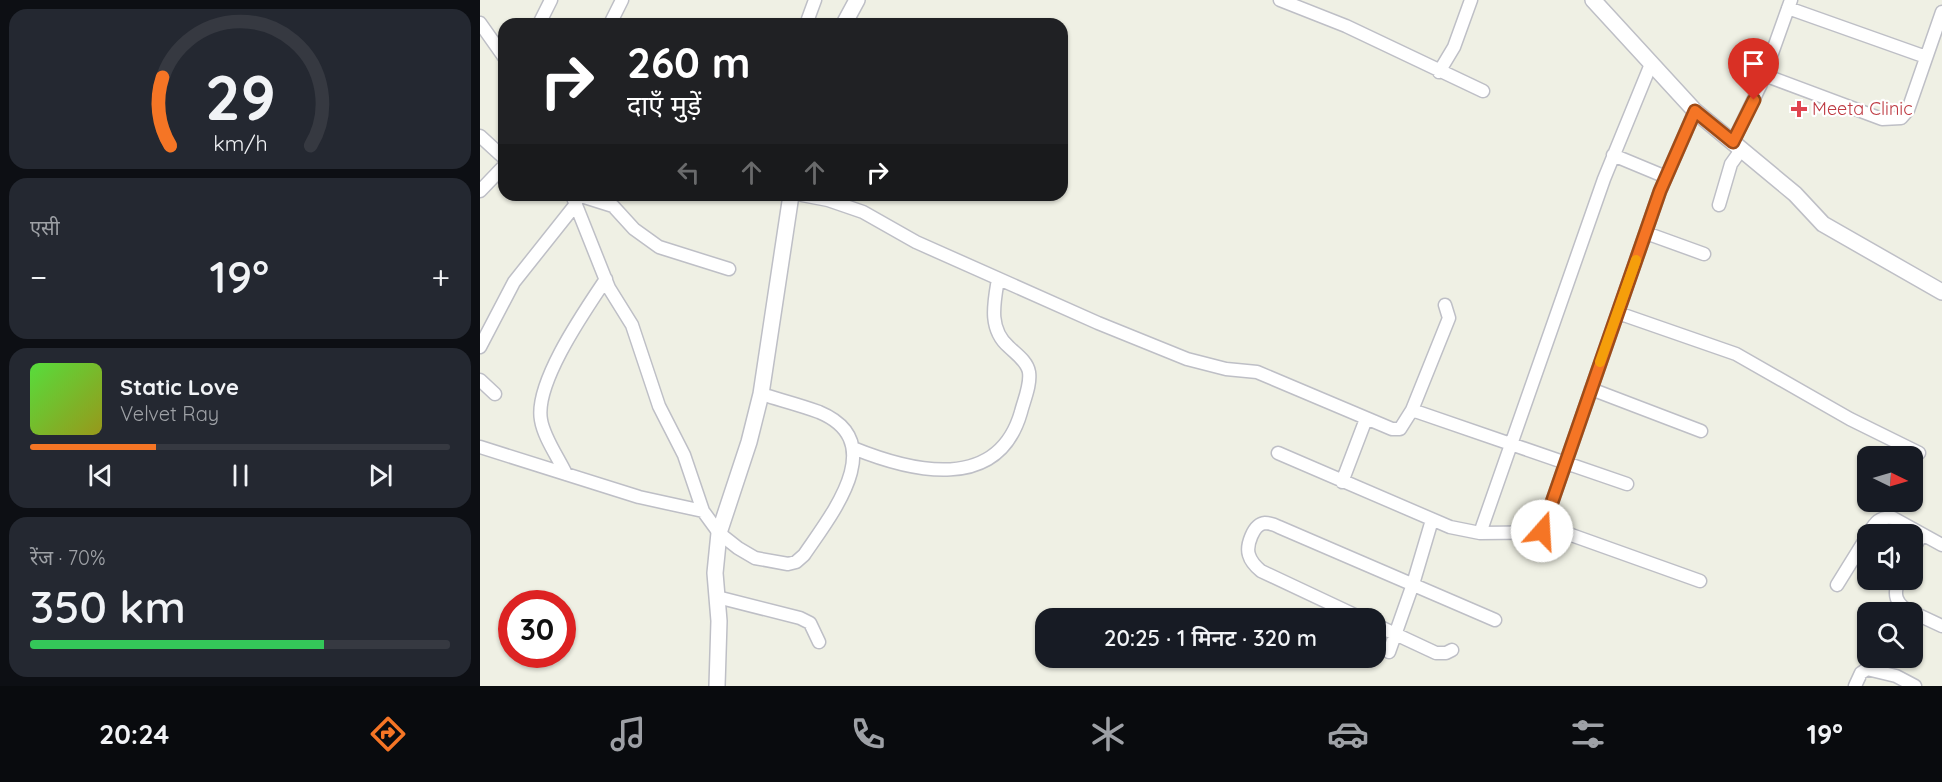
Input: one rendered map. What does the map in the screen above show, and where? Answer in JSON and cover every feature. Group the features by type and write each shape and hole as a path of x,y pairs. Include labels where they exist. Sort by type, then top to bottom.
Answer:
{"street":[{"path":"542,18 550,0"},
{"path":"613,18 621,0"},
{"path":"808,18 815,0"},
{"path":"847,18 857,0"},
{"path":"1280,0 1346,26 1483,91"},
{"path":"1439,72 1454,47 1472,0"},
{"path":"1593,0 1695,111 1795,194 1823,224 1942,292"},
{"path":"1719,205 1737,146 1790,4 1926,57"},
{"path":"1764,75 1893,121 1901,118 1908,110 1942,12"},
{"path":"480,23 498,48"},
{"path":"1480,533 1613,154 1651,64"},
{"path":"1542,531 1666,177 1695,111"},
{"path":"480,136 498,152"},
{"path":"1613,154 1666,177"},
{"path":"480,191 498,172"},
{"path":"480,347 514,282 573,201"},
{"path":"576,201 606,279 632,325 659,406 684,455 703,511 719,533 756,558 773,562 796,562 804,555 848,485 853,467 854,448 849,436 840,425 820,412 761,394"},
{"path":"589,201 613,206 634,229 659,247 729,269"},
{"path":"717,686 715,573 719,533 749,442 761,394 790,201"},
{"path":"825,201 855,209 916,242 1187,359 1226,369 1257,372 1392,429 1400,429 1412,410 1449,318 1445,305"},
{"path":"1646,233 1704,254"},
{"path":"566,474 543,425 541,404 549,379 571,332 606,279"},
{"path":"854,448 877,458 926,471 949,470 974,466 989,458 1012,434 1029,382 1029,372 1027,364 998,335 993,309 998,279"},
{"path":"1618,313 1736,354 1850,419 1905,446"},
{"path":"480,380 495,394"},
{"path":"1591,389 1701,431"},
{"path":"1412,410 1628,484"},
{"path":"1342,482 1366,418"},
{"path":"480,447 674,506 703,511"},
{"path":"1278,453 1432,520 1480,533 1563,532 1700,581"},
{"path":"1874,524 1884,517 1905,524"},
{"path":"1389,652 1413,585 1432,520"},
{"path":"1340,608 1261,571 1249,558 1248,546 1254,531 1261,524 1266,523 1279,527 1495,620"},
{"path":"1923,536 1942,545"},
{"path":"1837,585 1857,553"},
{"path":"717,597 800,618 810,623 819,642"},
{"path":"1923,617 1942,626"},
{"path":"1386,630 1436,652 1446,653 1452,650"},
{"path":"1855,686 1861,673 1867,669 1896,676 1915,686"}],"slow traffic":[{"path":"1600,362 1636,260"}],"place":[{"name":"Meeta Clinic","path":"1799,109"}],"route":[{"path":"1542,531 1660,191 1695,111 1733,142 1754,100"}]}
